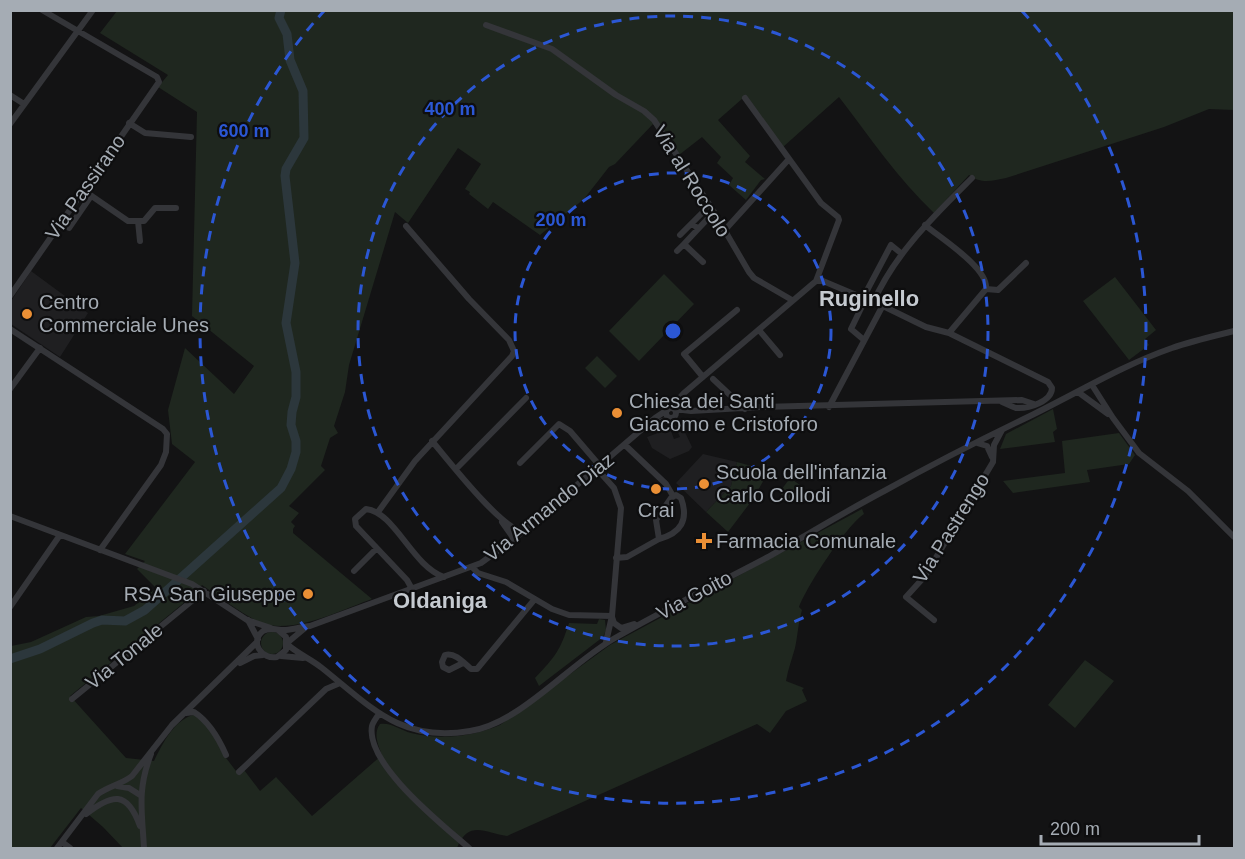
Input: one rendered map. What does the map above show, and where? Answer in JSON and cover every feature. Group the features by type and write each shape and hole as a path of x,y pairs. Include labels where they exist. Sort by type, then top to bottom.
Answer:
{"street":[{"path":"42,10 77,31"},
{"path":"10,124 93,10"},
{"name":"Via al Roccolo","path":"486,25 552,49 616,95 644,111 657,123 754,278 792,300"},
{"name":"Via Passirano","path":"10,296 159,79 77,31"},
{"path":"10,95 24,104"},
{"path":"673,412 760,407 1002,402 1021,408 1050,396 1053,390 1050,383 949,333 926,327 823,281 816,281 839,220 821,203 745,98"},
{"path":"129,123 145,133 191,137"},
{"path":"724,231 789,159"},
{"path":"873,303 902,254 925,225 972,178"},
{"path":"83,190 128,221 144,221 155,208 176,208"},
{"path":"60,223 69,228 91,196"},
{"path":"677,251 714,212"},
{"path":"680,235 702,213"},
{"path":"138,221 140,242"},
{"path":"692,224 698,229"},
{"path":"925,225 975,266 986,281 986,289 949,333"},
{"path":"378,512 415,461 513,356 514,351 509,340 469,299 406,226"},
{"path":"684,244 703,262"},
{"path":"864,340 851,329 864,299 891,245 902,254"},
{"path":"986,289 998,290 1026,263"},
{"name":"Via Armando Diaz","path":"287,643 310,626 472,567 497,553 655,418 673,412 677,401 703,377 816,281"},
{"path":"829,407 882,307"},
{"path":"703,377 684,354 737,310"},
{"path":"10,329 163,429 167,434 164,460 100,550"},
{"path":"759,330 780,355"},
{"name":"Via Goito","path":"287,643 379,714 399,725 428,732 472,731 489,726 516,710 605,644 886,490 1013,424 1173,347 1234,331"},
{"path":"10,389 40,348"},
{"path":"714,379 745,409"},
{"path":"1092,385 1139,453 1188,491 1234,537"},
{"path":"1078,392 1113,418"},
{"path":"1089,402 1099,396"},
{"path":"456,469 526,398"},
{"path":"1034,404 1037,413"},
{"path":"1015,406 1029,417"},
{"path":"1013,424 1015,406"},
{"path":"520,463 559,424 570,431 614,489 620,502 621,522 612,616 605,644"},
{"name":"Via Pastrengo","path":"934,620 906,597 925,576 993,462 997,437 1002,430"},
{"path":"432,441 501,519 514,539"},
{"name":"Via Pastrengo","path":"975,443 987,446 993,458"},
{"path":"625,445 666,484 673,496"},
{"path":"616,558 627,557 659,539 675,534 683,519 682,500 678,496 673,496"},
{"path":"659,539 656,520 673,496"},
{"path":"412,589 407,580 356,526 357,515 366,509 378,512 424,564 445,577"},
{"path":"10,516 184,580 248,620 275,629 285,635 287,643 285,651 280,656 272,658 263,655 254,656 232,668"},
{"path":"501,519 517,531 523,531"},
{"path":"10,607 60,535"},
{"path":"354,570 376,549"},
{"path":"424,564 429,575 426,584"},
{"path":"472,567 478,573 506,582 534,600 569,615 612,616"},
{"name":"Via Tonale","path":"72,699 204,591"},
{"path":"463,663 471,669 477,669 534,600"},
{"path":"612,616 614,623 621,628 641,623"},
{"path":"248,620 263,655"},
{"name":"Via Armando Diaz","path":"275,629 310,626"},
{"path":"57,849 98,794 132,776 183,714 232,668 258,640 262,632 275,629"},
{"name":"Via Goito","path":"280,656 307,659"},
{"path":"239,772 326,689 330,681 329,674"},
{"path":"326,689 340,683"},
{"path":"200,698 201,718"},
{"path":"183,714 194,712 201,718 220,741 226,755"},
{"path":"379,714 372,726 373,736 385,765 402,787 469,849"},
{"path":"144,849 140,795 145,770 156,746"},
{"path":"114,786 129,788 140,795"},
{"path":"80,818 103,802 113,798 123,800 134,810 144,839"},
{"path":"62,842 70,849"}],"shaded area":[{"path":"117,11 1234,11 1234,110 1209,109 1164,127 1006,178 982,181 969,175 934,213 896,172 839,97 783,147 743,98 718,120 750,156 745,162 765,179 761,180 746,200 729,185 733,178 717,163 721,157 702,137 679,155 653,124 615,164 609,167 584,199 540,235 493,202 488,209 469,194 470,192 465,189 481,164 458,148 408,223 395,212 349,365 345,392 334,426 338,433 330,438 321,466 325,470 289,506 299,513 291,522 295,526 293,533 372,599 315,620 284,626 270,625 250,617 202,585 191,597 70,696 126,758 154,761 175,726 196,714 213,734 223,754 236,771 241,766 260,791 276,777 312,816 382,755 377,735 380,724 392,725 411,733 445,737 467,735 500,725 610,645 862,509 864,514 847,531 828,557 799,607 802,610 786,681 804,688 802,690 807,701 786,711 770,733 757,724 507,836 478,830 466,833 457,848 123,848 81,808 50,848 11,848 11,646 31,642 86,617 99,616 134,606 156,588 137,569 145,561 125,554 195,462 172,444 168,410 185,348 234,394 254,366 192,316 197,112 158,87 168,75 100,33"},
{"name":"Centro Commerciale Unes","path":"31,271 88,313 60,357 11,324 11,301"},
{"path":"664,274 694,304 639,361 609,331"},
{"path":"1115,277 1156,330 1145,339 1149,345 1129,360 1083,301"},
{"path":"597,356 617,376 605,388 585,368"},
{"path":"1053,409 1057,429 1053,432 1055,442 1000,449 1006,434"},
{"path":"681,424 692,447 689,451 670,459 652,448 647,437 669,426 674,439 680,437 675,426"},
{"path":"1119,433 1135,455 1129,464 1087,470 1090,482 1013,493 1003,481 1065,473 1062,441"},
{"name":"Scuola dell'infanzia Carlo Collodi","path":"703,454 737,462 731,486 706,512 676,483"},
{"path":"737,462 769,471 753,499 728,532 706,512 731,486"},
{"path":"790,478 800,485 789,500 779,493"},
{"path":"599,619 605,620 606,630 603,637 539,686 535,678 556,653 569,623 597,624"},
{"path":"268,632 276,632 283,639 283,647 276,654 268,654 261,647 261,639"},
{"path":"1085,660 1114,681 1075,728 1048,705"}],"waterway":[{"path":"10,659 40,649 93,623 102,620 125,621 145,610 281,488 291,469 296,452 296,441 291,425 296,397 296,372 286,323 295,263 285,176 286,169 304,138 303,91 290,60 287,34 279,18 281,10"}],"place":[{"name":"Centro Commerciale Unes","path":"27,314"},
{"name":"Chiesa dei Santi Giacomo e Cristoforo","path":"617,413"},
{"name":"Scuola dell'infanzia Carlo Collodi","path":"704,484"},
{"name":"Crai","path":"656,489"},
{"name":"Farmacia Comunale","path":"704,541"},
{"name":"RSA San Giuseppe","path":"308,594"}],"district":[{"name":"Ruginello","path":"869,298"},
{"name":"Oldaniga","path":"440,600"}]}
